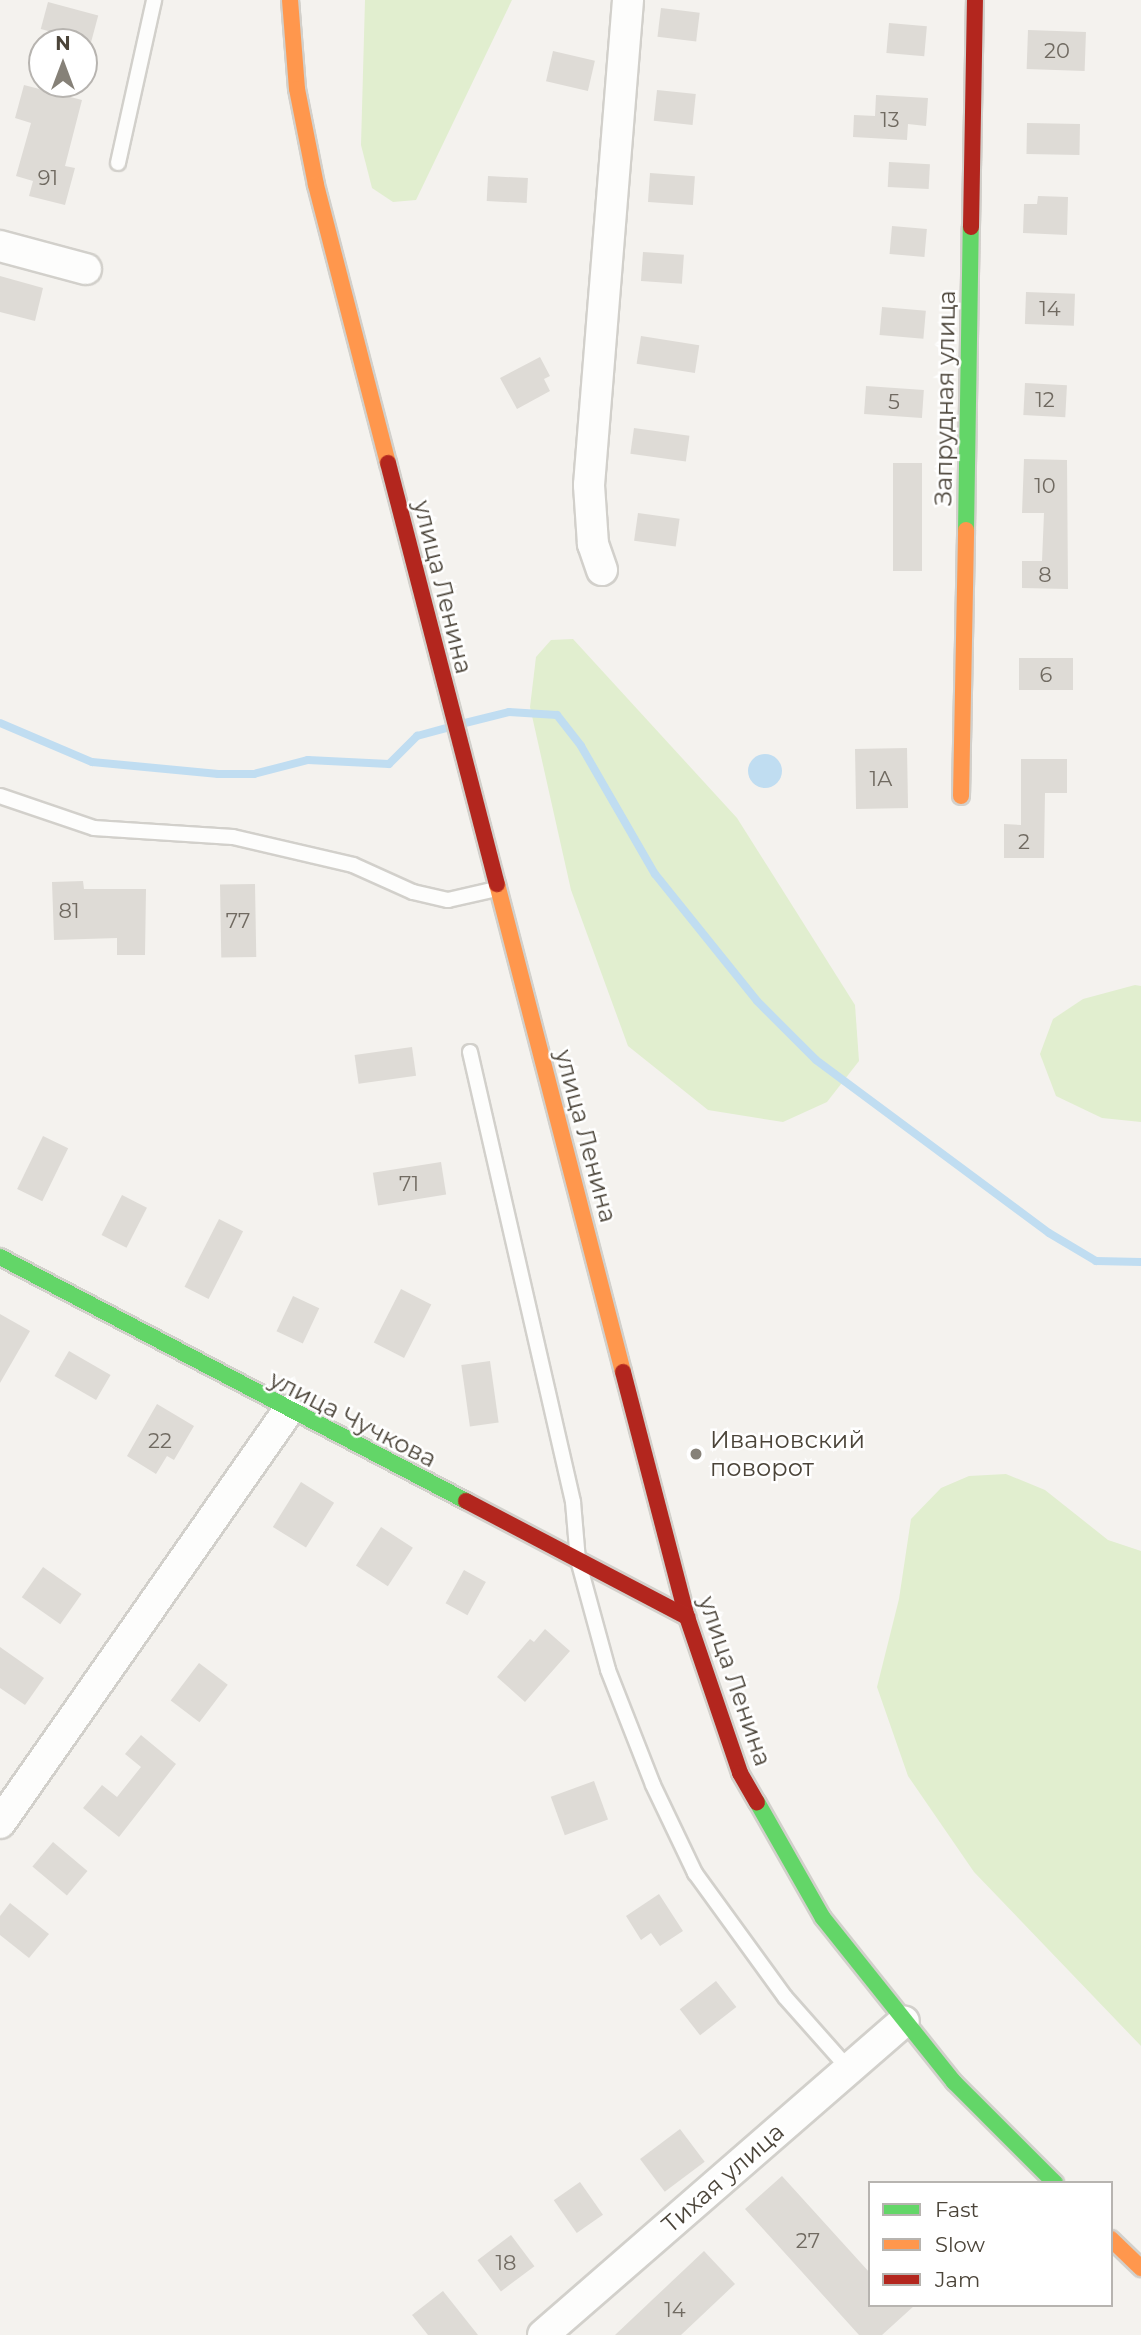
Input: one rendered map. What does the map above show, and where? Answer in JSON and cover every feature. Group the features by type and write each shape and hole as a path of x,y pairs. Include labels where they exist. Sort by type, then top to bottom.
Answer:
{"main road":[{"name":"улица Ленина","path":"290,0 298,89 316,184 688,1617 740,1773 777,1844 823,1918 954,2082 1053,2181"},
{"name":"Запрудная улица","path":"961,796 975,0"},
{"name":"улица Чучкова","path":"0,1258 288,1411 688,1617"},
{"path":"1113,2241 1141,2268"}],"street":[{"path":"602,570 593,544 589,485 628,0"},
{"path":"0,246 86,269"},
{"path":"0,1823 288,1411"},
{"name":"Тихая улица","path":"542,2335 904,2021"}],"lane":[{"path":"118,163 154,0"},
{"path":"0,796 94,828 233,837 260,843 352,865 412,892 448,900 497,889"},
{"path":"470,1052 573,1502 578,1560 608,1670 653,1785 695,1873 785,1997 849,2069"}],"green space":[{"path":"365,0 512,0 416,200 393,202 372,188 361,145"},
{"path":"573,639 737,818 855,1005 859,1061 827,1102 783,1122 708,1110 628,1046 571,890 530,707 536,657 551,640"},
{"path":"1135,985 1141,986 1141,1122 1102,1118 1056,1096 1040,1054 1053,1019 1083,999"},
{"path":"1006,1474 1045,1490 1108,1540 1141,1551 1141,2046 974,1872 908,1776 877,1687 899,1599 911,1519 941,1488 969,1476"}],"water":[{"path":"765,754 777,759 782,771 777,783 765,788 753,783 748,771 753,759"}],"building":[{"path":"48,2 98,15 95,28 41,28"},
{"path":"661,8 700,13 696,42 657,37"},
{"path":"889,23 927,26 924,56 886,53"},
{"path":"1028,30 1086,32 1085,71 1027,69"},
{"path":"553,51 595,61 588,91 546,81"},
{"path":"24,85 28,86 28,98 82,100 65,166 75,168 65,205 29,196 33,181 16,176 31,123 15,118"},
{"path":"657,90 696,94 693,125 654,121"},
{"path":"876,95 928,98 926,126 908,124 907,140 853,137 854,115 875,116"},
{"path":"1027,123 1080,124 1079,155 1026,154"},
{"path":"889,162 930,164 929,189 888,187"},
{"path":"650,173 695,176 693,205 648,202"},
{"path":"488,176 528,178 527,203 487,201"},
{"path":"1038,196 1068,197 1067,235 1023,233 1024,204 1037,204"},
{"path":"892,226 927,229 924,257 890,254"},
{"path":"643,252 684,255 682,284 641,281"},
{"path":"0,276 43,288 35,321 0,312"},
{"path":"1026,292 1075,294 1074,326 1025,324"},
{"path":"882,307 926,311 923,339 880,335"},
{"path":"641,336 699,345 695,373 637,364"},
{"path":"540,357 550,376 544,379 550,391 517,409 500,378"},
{"path":"1025,383 1067,385 1065,417 1023,415"},
{"path":"866,386 924,390 922,418 864,414"},
{"path":"634,428 689,436 686,462 630,454"},
{"path":"1024,459 1067,460 1068,589 1022,588 1022,561 1042,561 1044,513 1022,513"},
{"path":"893,463 922,463 922,571 893,571"},
{"path":"638,513 680,519 676,547 634,541"},
{"path":"1019,658 1073,658 1073,690 1019,690"},
{"path":"907,748 908,808 856,809 855,749"},
{"path":"1021,759 1067,759 1067,793 1045,793 1044,858 1004,858 1004,824 1021,825"},
{"path":"83,881 84,889 146,889 145,955 117,955 117,938 54,940 52,882"},
{"path":"255,884 256,957 221,958 220,885"},
{"path":"412,1047 416,1076 359,1084 355,1055"},
{"path":"43,1136 68,1148 42,1201 17,1189"},
{"path":"441,1162 446,1195 378,1205 373,1173"},
{"path":"122,1195 147,1208 127,1248 102,1235"},
{"path":"219,1219 243,1231 209,1299 184,1287"},
{"path":"401,1289 431,1304 404,1358 374,1342"},
{"path":"293,1296 319,1308 303,1344 277,1331"},
{"path":"0,1314 30,1331 0,1383"},
{"path":"69,1351 111,1375 96,1400 54,1376"},
{"path":"490,1361 499,1422 470,1426 461,1365"},
{"path":"157,1404 194,1426 174,1460 167,1456 156,1474 127,1456"},
{"path":"301,1482 334,1503 306,1548 273,1527"},
{"path":"381,1527 413,1548 388,1586 356,1566"},
{"path":"43,1567 82,1594 60,1624 22,1597"},
{"path":"464,1570 486,1582 467,1615 446,1603"},
{"path":"545,1629 570,1651 525,1702 497,1677 530,1639 534,1642"},
{"path":"0,1647 44,1678 25,1705 0,1688"},
{"path":"199,1663 228,1685 199,1722 171,1701"},
{"path":"141,1735 176,1764 119,1837 83,1808 102,1785 117,1797 141,1767 125,1754"},
{"path":"594,1781 608,1820 565,1835 551,1797"},
{"path":"53,1842 87,1871 67,1895 32,1867"},
{"path":"659,1894 683,1931 660,1946 651,1933 641,1940 626,1916"},
{"path":"10,1903 49,1934 29,1958 0,1935 0,1916"},
{"path":"716,1981 736,2007 700,2035 680,2009"},
{"path":"680,2129 705,2162 665,2192 640,2159"},
{"path":"782,2176 868,2271 868,2307 913,2307 882,2335 859,2335 745,2209"},
{"path":"580,2182 603,2215 577,2233 554,2200"},
{"path":"511,2235 534,2266 501,2291 477,2260"},
{"path":"704,2251 735,2284 681,2335 615,2335"},
{"path":"443,2291 478,2335 428,2335 412,2315"}],"waterway":[{"path":"465,723 509,712 557,715 581,746 655,874 757,1001 816,1060 1049,1233 1096,1261 1141,1262"},
{"path":"0,723 92,762 218,774 254,774 308,760 389,764 417,736 446,728"}],"traffic: fast":[{"path":"966,530 971,227"},
{"path":"0,1257 466,1501"},
{"path":"757,1802 823,1918 954,2082 1053,2181"}],"traffic: slow":[{"path":"290,0 297,89 316,185 388,463"},
{"path":"961,796 966,530"},
{"path":"497,884 623,1372"},
{"path":"1113,2241 1141,2268"}],"traffic: jam":[{"path":"971,227 975,0"},
{"path":"388,463 497,884"},
{"path":"623,1372 687,1617 740,1773 757,1802"},
{"path":"466,1501 687,1617"}],"place":[{"name":"Ивановский поворот","path":"696,1454"}]}
